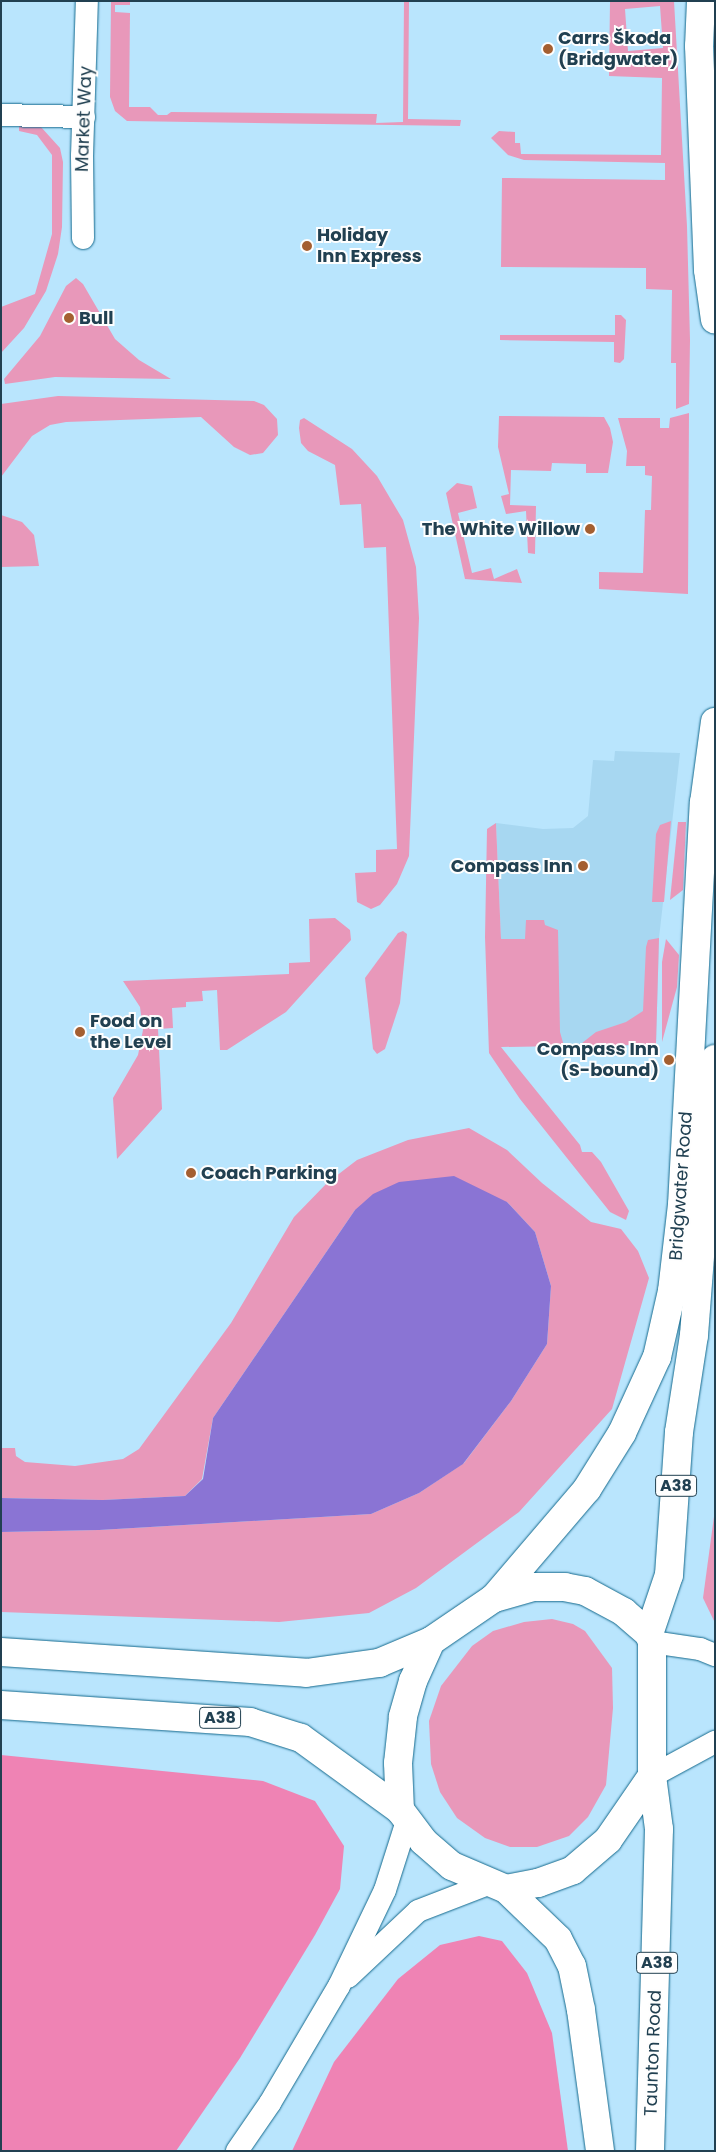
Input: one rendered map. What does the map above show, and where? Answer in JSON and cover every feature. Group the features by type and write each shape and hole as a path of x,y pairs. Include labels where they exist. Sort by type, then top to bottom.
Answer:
{"main road":[{"path":"701,1 699,46 708,270 715,320"},
{"path":"712,1 715,15"},
{"name":"Bridgwater Road","path":"494,1598 587,1489 622,1433 657,1357 672,1290 682,1205 704,803 715,722"},
{"name":"Bridgwater Road","path":"651,1638 669,1575 679,1432 694,1335 715,1059"},
{"path":"1,1652 306,1673 379,1663 431,1641 494,1598 533,1587 565,1587 585,1591 624,1612 651,1638"},
{"name":"A38","path":"651,1638 652,1776"},
{"path":"403,1816 398,1763 403,1717 413,1681 431,1641"},
{"name":"A38","path":"1,1705 250,1722 301,1738 403,1816 452,1866 497,1886 558,1939 572,1966 581,2010 600,2151"},
{"path":"497,1886 538,1883 572,1870 589,1859 608,1840 652,1776"},
{"name":"Taunton Road","path":"650,2151 658,1829 652,1776"}],"street":[{"name":"Market Way","path":"83,238 87,1"},
{"path":"1,115 84,117"},
{"path":"651,1638 700,1649 715,1655"},
{"path":"652,1776 715,1742"},
{"path":"237,2151 270,2103 339,1986 385,1890 403,1816"},
{"path":"339,1986 418,1911 497,1886"}],"shaded area":[{"path":"111,1 130,1 130,5 115,5 115,12 130,13 129,107 150,107 158,115 167,115 171,112 377,114 376,123 403,122 404,1 409,1 408,119 461,120 460,126 127,121 115,111 110,97"},
{"path":"610,1 674,1 687,226 690,340 689,404 676,409 676,363 671,363 672,290 646,289 646,268 501,267 502,178 665,180 665,163 524,160 508,155 491,138 499,131 515,132 515,143 520,143 521,154 661,155 662,78 609,76","holes":["660,6 663,48 628,51 625,9"]},
{"path":"19,122 41,127 60,148 63,162 62,227 58,254 46,291 24,328 1,353 1,307 35,294 52,234 52,155 37,135 19,131"},
{"path":"76,278 83,284 115,339 139,360 171,379 55,377 5,384 4,379 40,336 66,286"},
{"path":"615,315 621,315 626,320 624,359 620,363 614,362 614,342 500,340 500,335 615,335"},
{"path":"58,396 254,401 264,405 277,419 278,435 263,453 250,455 234,447 201,417 66,422 50,425 32,436 1,477 1,404"},
{"path":"689,413 688,594 599,589 599,572 643,573 645,510 651,510 652,476 645,475 645,466 626,466 627,451 618,418 660,418 660,428 669,428 670,418"},
{"path":"499,416 604,417 610,428 613,442 608,473 586,473 586,464 552,463 551,471 511,470 510,505 536,506 535,554 528,553 526,511 506,514 501,496 509,494 498,447"},
{"path":"304,418 352,449 377,476 403,520 416,567 419,618 409,856 397,884 380,905 371,909 357,902 355,873 376,872 376,850 397,849 386,547 364,548 361,504 340,505 335,465 308,451 301,443 299,428 300,420"},
{"path":"457,483 472,486 477,508 458,513 472,573 491,568 494,579 517,569 522,583 465,579 446,493"},
{"path":"1,515 22,522 34,535 39,566 1,567"},
{"name":"Compass Inn","path":"615,751 680,753 659,938 656,1044 589,1048 564,1046 501,939 496,823 543,829 573,828 588,816 593,760 614,761"},
{"path":"671,821 664,902 652,902 656,834 660,825"},
{"path":"678,822 686,822 683,890 670,900"},
{"path":"496,823 501,939 525,939 526,920 544,920 545,925 558,930 560,1032 564,1046 501,1047 580,1145 582,1152 592,1152 601,1162 629,1211 626,1220 610,1212 520,1099 489,1053 485,937 487,829"},
{"path":"335,918 350,930 351,940 286,1012 227,1050 220,1050 217,990 202,991 203,1001 186,1002 186,1007 172,1008 173,1028 158,1029 162,1109 117,1159 113,1098 138,1055 143,1030 140,1007 123,981 289,974 289,963 310,962 309,919"},
{"path":"403,931 407,934 400,1003 385,1049 377,1054 373,1049 365,978 398,933"},
{"path":"659,938 656,1044 577,1047 596,1032 626,1022 643,1011 646,947 648,940"},
{"path":"666,939 679,955 677,987 662,1042 662,962"},
{"path":"469,1128 507,1150 542,1183 591,1222 621,1229 638,1251 649,1278 612,1409 519,1512 416,1588 369,1613 279,1622 1,1612 1,1532 99,1530 371,1514 419,1493 464,1463 511,1401 547,1344 551,1286 535,1232 507,1202 355,1210 213,1418 202,1479 185,1496 103,1500 1,1498 1,1448 15,1448 16,1456 25,1462 75,1466 123,1459 139,1449 231,1323 294,1217 327,1183 357,1160 408,1140"},
{"path":"454,1176 507,1202 535,1232 551,1286 547,1344 511,1401 463,1464 419,1493 371,1514 99,1530 1,1532 1,1498 103,1500 185,1496 203,1479 213,1418 355,1210 373,1194 399,1182"},
{"path":"715,1509 715,1623 703,1598"},
{"path":"552,1619 573,1624 585,1631 612,1668 613,1708 606,1785 588,1817 569,1836 537,1847 510,1847 485,1838 457,1818 440,1792 431,1764 429,1721 441,1686 472,1646 493,1631 524,1622"},
{"path":"1,1755 263,1781 315,1801 344,1846 340,1889 315,1935 240,2058 176,2151 1,2151"},
{"path":"479,1936 502,1941 527,1973 552,2033 568,2151 292,2151 334,2062 398,1979 440,1945"}],"place":[{"name":"Carrs Škoda (Bridgwater)","path":"548,49"},
{"name":"Holiday Inn Express","path":"307,246"},
{"name":"Bull","path":"69,318"},
{"name":"The White Willow","path":"590,529"},
{"name":"Compass Inn","path":"583,866"},
{"name":"Food on the Level","path":"80,1032"},
{"name":"Compass Inn (S-bound)","path":"669,1060"},
{"name":"Coach Parking","path":"191,1173"}]}
